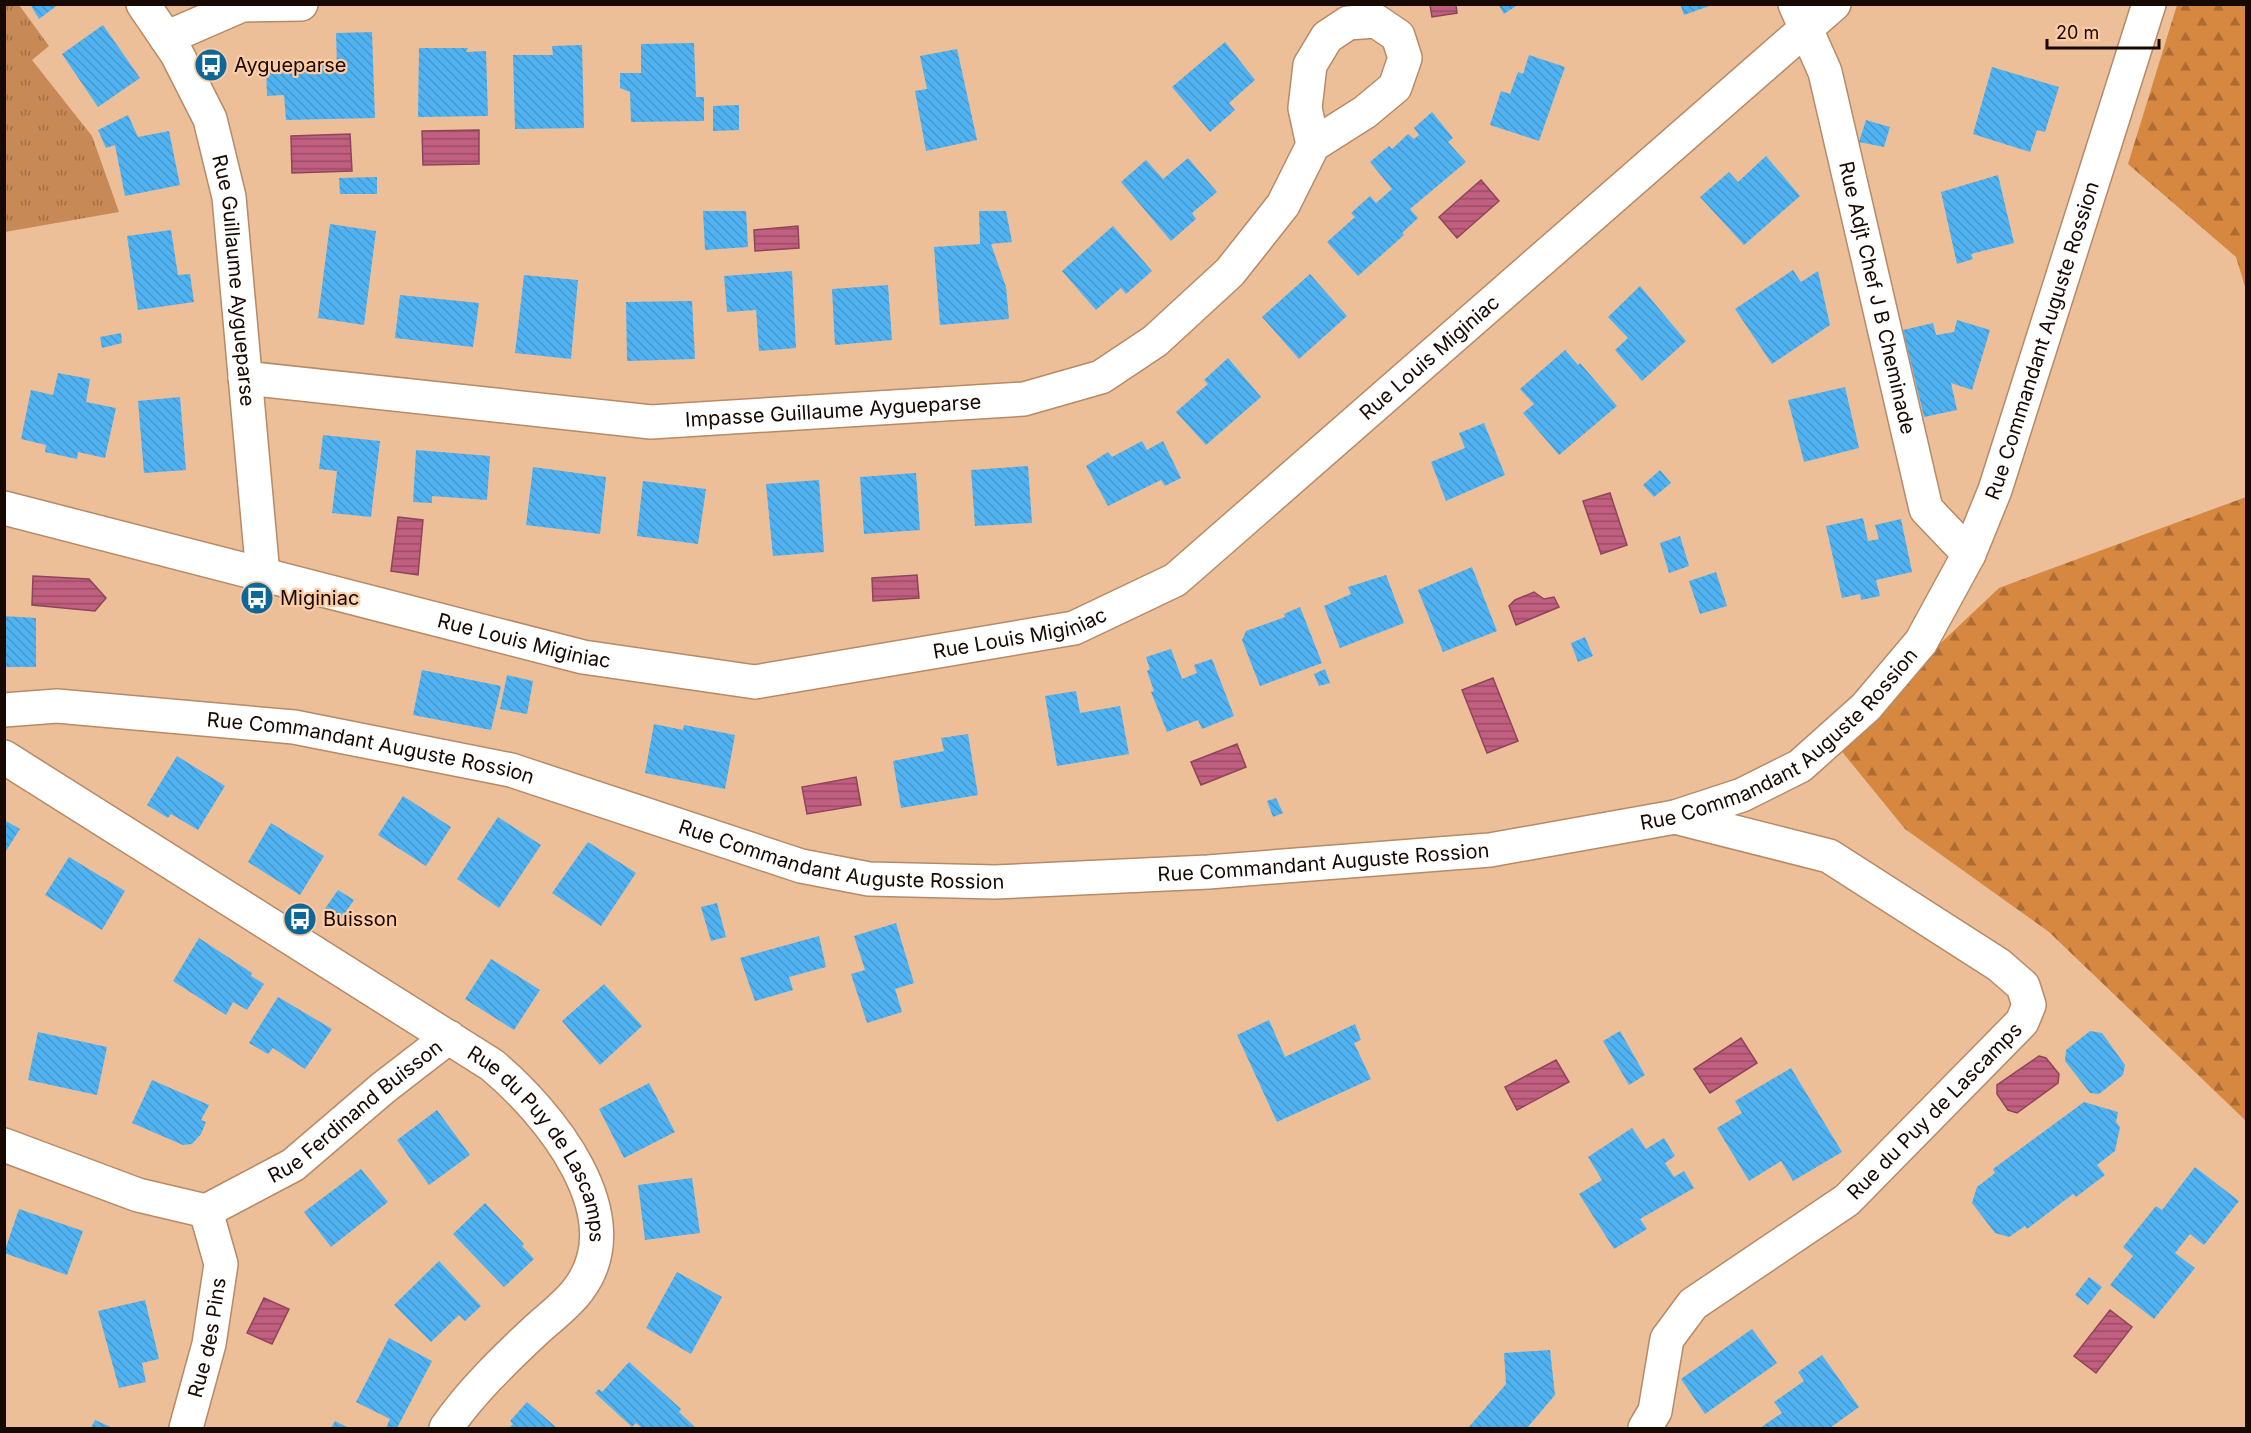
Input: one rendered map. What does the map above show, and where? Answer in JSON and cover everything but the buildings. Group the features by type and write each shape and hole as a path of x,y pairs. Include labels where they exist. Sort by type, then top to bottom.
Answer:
{"street":[{"name":"Rue Guillaume Aygueparse","path":"143,4 177,54 210,119 229,196 263,575"},
{"path":"166,38 242,5 301,4"},
{"name":"Rue Louis Miginiac","path":"4,508 583,657 755,682 1074,628 1175,580 1801,16 1834,4"},
{"name":"Rue Commandant Auguste Rossion","path":"4,710 57,706 294,727 511,770 801,866 869,879 995,882 1208,872 1490,850 1675,817 1742,795 1800,766 1866,707 1921,642 1969,554 1995,490 2149,4"},
{"name":"Rue Adjt Chef J B Cheminade","path":"1801,16 1825,72 1926,509 1969,554"},
{"name":"Impasse Guillaume Aygueparse","path":"245,378 651,422 1024,399 1101,377 1155,341 1230,272 1283,205 1313,145"},
{"name":"Rue Ferdinand Buisson","path":"4,757 449,1037 383,1088 293,1165 206,1211"},
{"name":"Rue du Puy de Lascamps","path":"1645,1428 1655,1411 1667,1339 1693,1304 1847,1200 2022,1022 2029,1005 2022,986 1999,965 1829,856 1675,817"},
{"name":"Rue du Puy de Lascamps","path":"446,1428 468,1399 499,1365 577,1292 589,1274 596,1249 595,1215 585,1183 549,1121 522,1090 492,1065 449,1037"},
{"path":"4,1145 138,1195 206,1211"},
{"name":"Rue des Pins","path":"186,1428 209,1344 220,1264 206,1211"}],"green space":[{"path":"5,4 19,5 49,46 32,60 92,136 119,212 5,232"},
{"path":"2177,5 2246,5 2246,290 2236,257 2128,164"},
{"path":"2246,497 2246,1121 2049,932 1905,829 1835,743 1999,588"}],"shaded area":[{"path":"1430,5 1456,5 1457,13 1432,17"},
{"path":"479,130 479,164 423,165 422,131"},
{"path":"350,134 352,171 292,173 291,136"},
{"path":"1481,180 1499,201 1457,238 1439,217"},
{"path":"798,226 799,248 755,251 754,230"},
{"path":"1610,493 1627,545 1601,554 1583,501"},
{"path":"398,517 423,520 418,575 391,571"},
{"path":"917,575 919,598 873,601 872,578"},
{"path":"33,576 89,579 106,598 95,611 32,605"},
{"path":"1534,592 1544,599 1554,597 1559,607 1516,625 1509,606 1515,600"},
{"path":"1493,678 1518,741 1487,753 1462,690"},
{"path":"1237,744 1246,767 1201,785 1191,762"},
{"path":"856,777 861,805 807,814 802,787"},
{"path":"1741,1038 1757,1063 1710,1093 1694,1069"},
{"path":"2039,1056 2046,1058 2059,1074 2058,1083 2017,1113 2008,1110 1997,1094 1997,1085"},
{"path":"1556,1060 1569,1082 1517,1110 1505,1087"},
{"path":"264,1298 289,1309 272,1344 247,1333"},
{"path":"2110,1310 2132,1327 2096,1373 2074,1356"}],"place":[{"name":"Aygueparse","path":"211,65"},
{"name":"Miginiac","path":"257,598"},
{"name":"Buisson","path":"300,919"}]}
